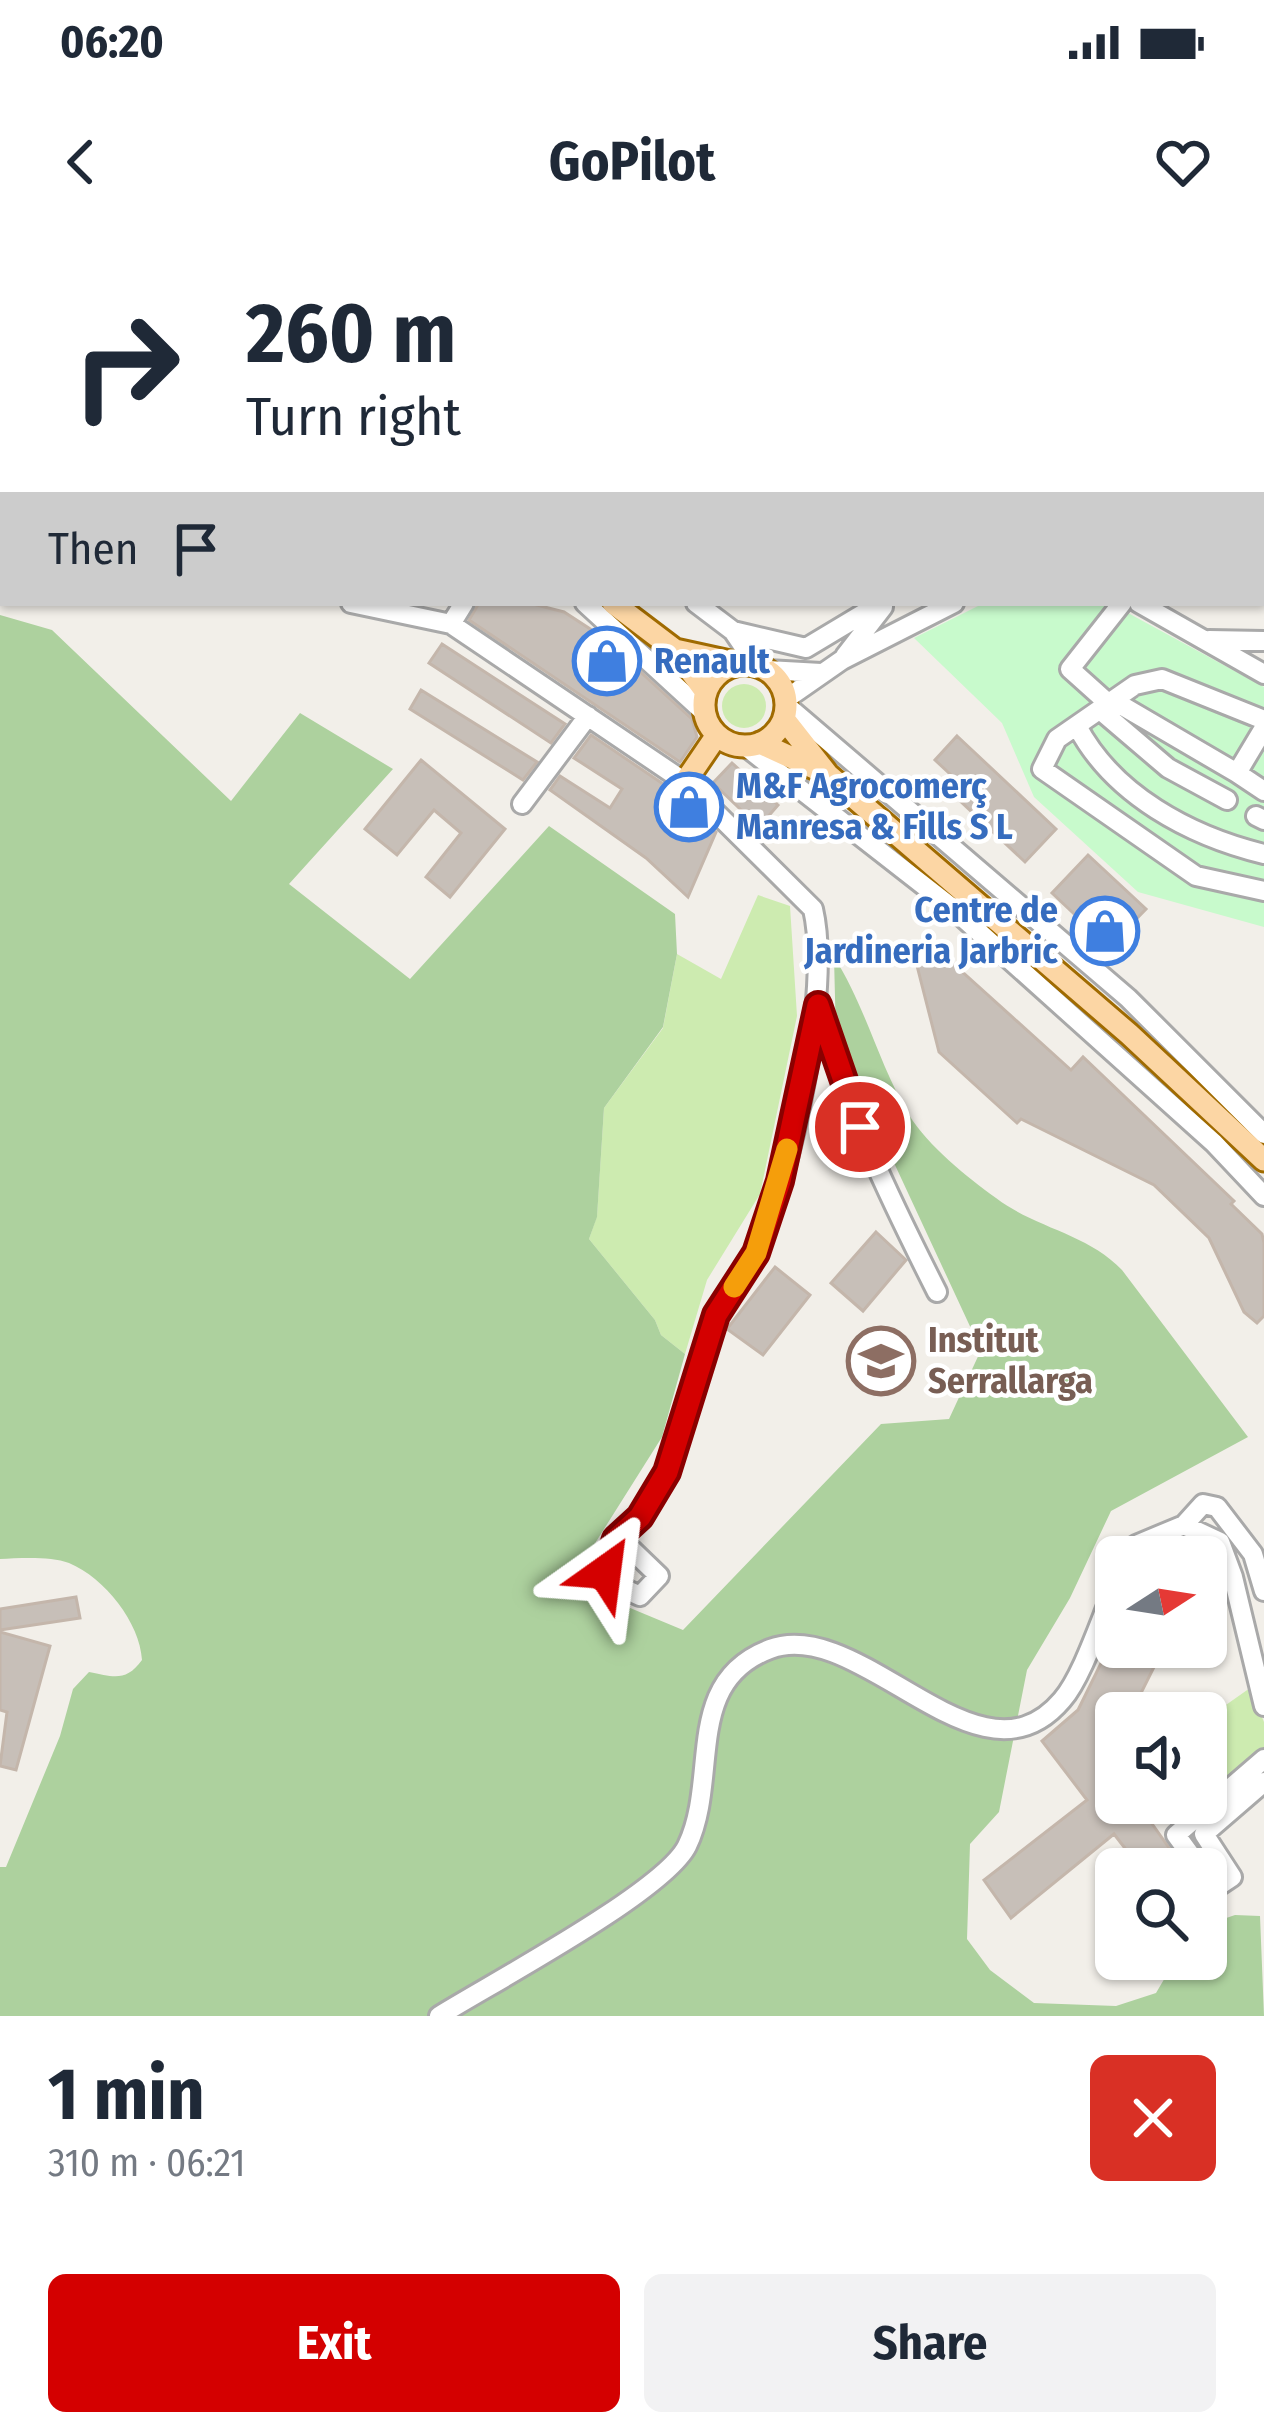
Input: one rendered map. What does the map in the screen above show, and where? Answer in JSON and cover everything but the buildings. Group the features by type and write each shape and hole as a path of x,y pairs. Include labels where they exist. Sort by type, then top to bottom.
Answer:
{"main road":[{"path":"617,606 675,650 717,735"},
{"path":"675,650 754,666 828,775 1129,1034 1264,1160"},
{"path":"705,703 720,672 754,666"},
{"path":"753,745 785,707"},
{"path":"717,735 828,775"},
{"path":"686,782 717,735"}],"street":[{"path":"365,606 452,624 686,782 813,909 818,1005 832,1060 880,1175 937,1292"},
{"path":"452,624 462,606"},
{"path":"589,606 705,703"},
{"path":"700,606 733,631 754,666 821,673"},
{"path":"733,631 806,648 879,606"},
{"path":"842,661 882,606"},
{"path":"948,606 821,673 785,707 1107,980 1264,1134"},
{"path":"1120,606 1070,669 1168,768 1227,800"},
{"path":"1144,606 1264,674"},
{"path":"1206,640 1264,641"},
{"path":"1237,773 1264,724 1162,679 1135,685 1057,739 1042,769 1196,876 1264,891"},
{"path":"1108,705 1264,790"},
{"path":"522,804 588,716"},
{"path":"1077,726 1090,752 1120,784 1183,826 1264,854"},
{"path":"753,745 845,828 886,852 1106,1045 1214,1143 1264,1196"},
{"path":"1107,980 1129,1034"},
{"path":"1087,997 1106,1045"},
{"path":"612,1550 667,1472 716,1315 756,1253 780,1181 818,1005"},
{"path":"1159,1536 1184,1526 1203,1504 1217,1507 1253,1554 1264,1591"},
{"path":"1184,1526 1220,1542 1264,1706"},
{"path":"440,2016 638,1892 685,1851 704,1797 705,1724 729,1675 773,1647 828,1650 991,1732 1026,1726 1063,1700 1095,1630"},
{"path":"1250,1646 1264,1670"},
{"path":"1186,1848 1176,1835 1264,1759"},
{"path":"1213,1848 1204,1834 1264,1782"}],"green space":[{"path":"978,606 1108,606 1109,615 1120,621 1128,613 1264,687 1264,927 1138,892 1034,797 1002,723 914,638"},
{"path":"0,615 52,630 231,801 300,713 393,769 289,884 410,979 549,826 675,914 677,954 663,1027 604,1108 597,1217 589,1239 655,1320 661,1335 685,1354 662,1437 570,1583 683,1630 881,1424 949,1419 981,1350 836,1038 834,957 898,1096 927,1138 996,1198 1078,1239 1122,1270 1248,1437 1111,1511 1095,1536 1070,1598 1027,1670 999,1812 970,1844 967,1939 990,1970 1034,2003 1116,2006 1156,1993 1164,1980 1227,1980 1227,1918 1260,1916 1264,2016 0,2016 0,1867 6,1867 60,1736 73,1689 89,1672 119,1676 142,1660 128,1617 95,1579 53,1559 0,1559"},
{"path":"744,684 760,690 766,706 760,722 744,728 728,722 722,706 728,690"},
{"path":"758,895 790,906 797,1016 760,1194 707,1280 685,1354 661,1335 655,1320 589,1239 597,1216 604,1108 663,1028 677,954 721,979"},
{"path":"1250,1688 1264,1722 1264,1748 1227,1779 1227,1749 1227,1704"}],"slow traffic":[{"path":"734,1287 756,1253 787,1149"}],"place":[{"name":"Renault","path":"607,661"},
{"name":"M&F Agrocomerç Manresa & Fills S L","path":"689,807"},
{"name":"Centre de Jardineria Jarbric","path":"1105,931"},
{"name":"Institut Serrallarga","path":"881,1361"}],"route":[{"path":"605,1572 616,1539 640,1517 667,1472 716,1315 756,1253 780,1181 818,1005 832,1060 860,1127"}]}
